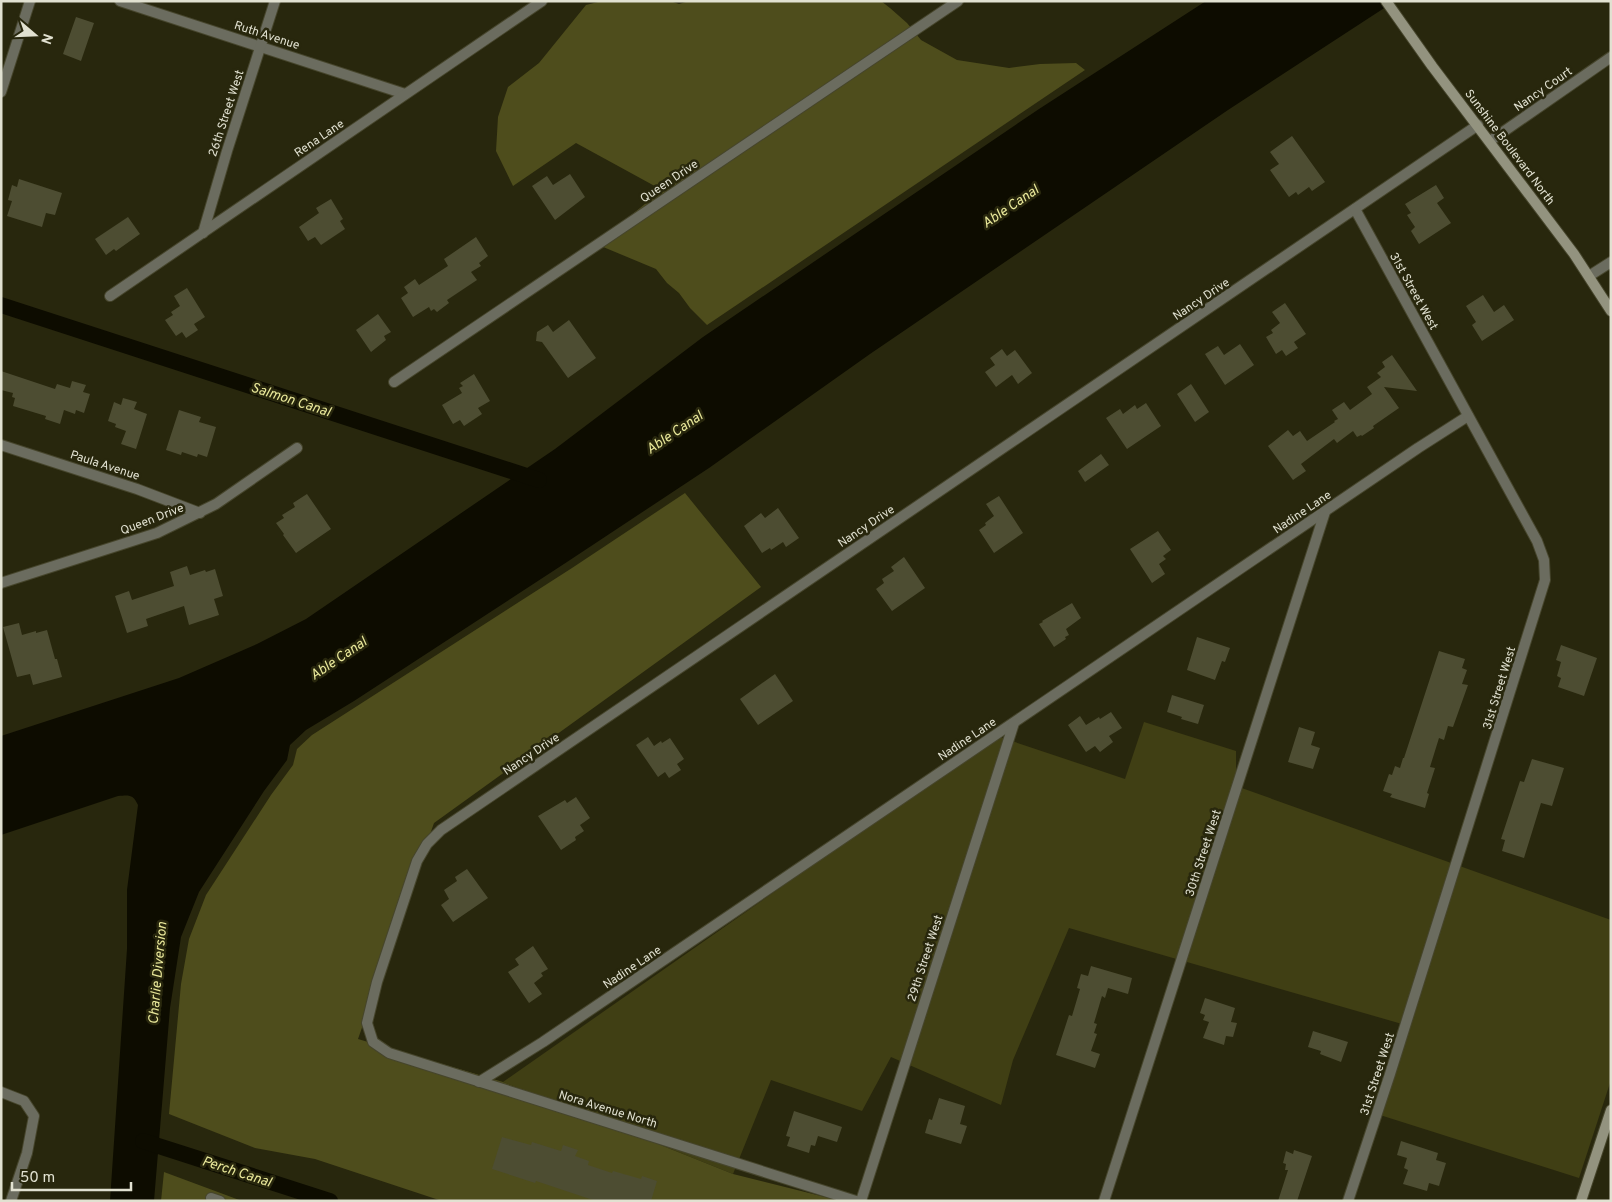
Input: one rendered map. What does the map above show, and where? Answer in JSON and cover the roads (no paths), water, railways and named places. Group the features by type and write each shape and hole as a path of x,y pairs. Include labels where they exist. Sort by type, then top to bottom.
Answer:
{"street":[{"path":"1,92 30,1"},
{"name":"Ruth Avenue","path":"120,1 405,94"},
{"name":"26th Street West","path":"203,234 227,151 275,1"},
{"name":"Rena Lane","path":"110,296 405,94 528,6 542,1"},
{"name":"Queen Drive","path":"394,382 958,1"},
{"name":"Sunshine Boulevard North","path":"1386,1 1574,254 1611,311"},
{"name":"Nancy Court","path":"1490,141 1611,57"},
{"name":"Nancy Drive","path":"367,1023 377,982 417,861 427,844 441,830 1478,126"},
{"name":"31st Street West","path":"1348,1201 1390,1074 1545,580 1544,560 1537,541 1355,209"},
{"path":"1589,276 1611,262"},
{"name":"Nadine Lane","path":"479,1082 543,1042 1418,448 1468,416"},
{"name":"Paula Avenue","path":"1,445 137,489 200,513"},
{"name":"Queen Drive","path":"1,583 157,533 216,504 297,448"},
{"name":"30th Street West","path":"1104,1201 1325,512"},
{"name":"29th Street West","path":"861,1201 1014,723"},
{"name":"Nora Avenue North","path":"367,1023 373,1042 390,1053 856,1201"},
{"path":"1,1092 24,1101 34,1116 27,1153 11,1201"},
{"path":"1581,1201 1608,1126 1611,1110"}],"water":[{"path":"1206,1 1395,1 1228,110 870,354 709,468 354,701 306,730 290,745 287,760 264,791 199,892 181,937 170,1008 154,1201 110,1201 127,949 127,890 138,805 130,796 118,796 1,835 1,736 179,678 257,644 306,619 555,449 703,337 1039,109"}],"waterway":[{"name":"Salmon Canal","path":"1,305 539,480"},
{"name":"Perch Canal","path":"143,1141 330,1201"}],"water label":[{"name":"Able Canal","path":"1010,206"},
{"name":"Able Canal","path":"674,432"},
{"name":"Able Canal","path":"338,658"},
{"name":"Charlie Diversion","path":"157,973"}]}
